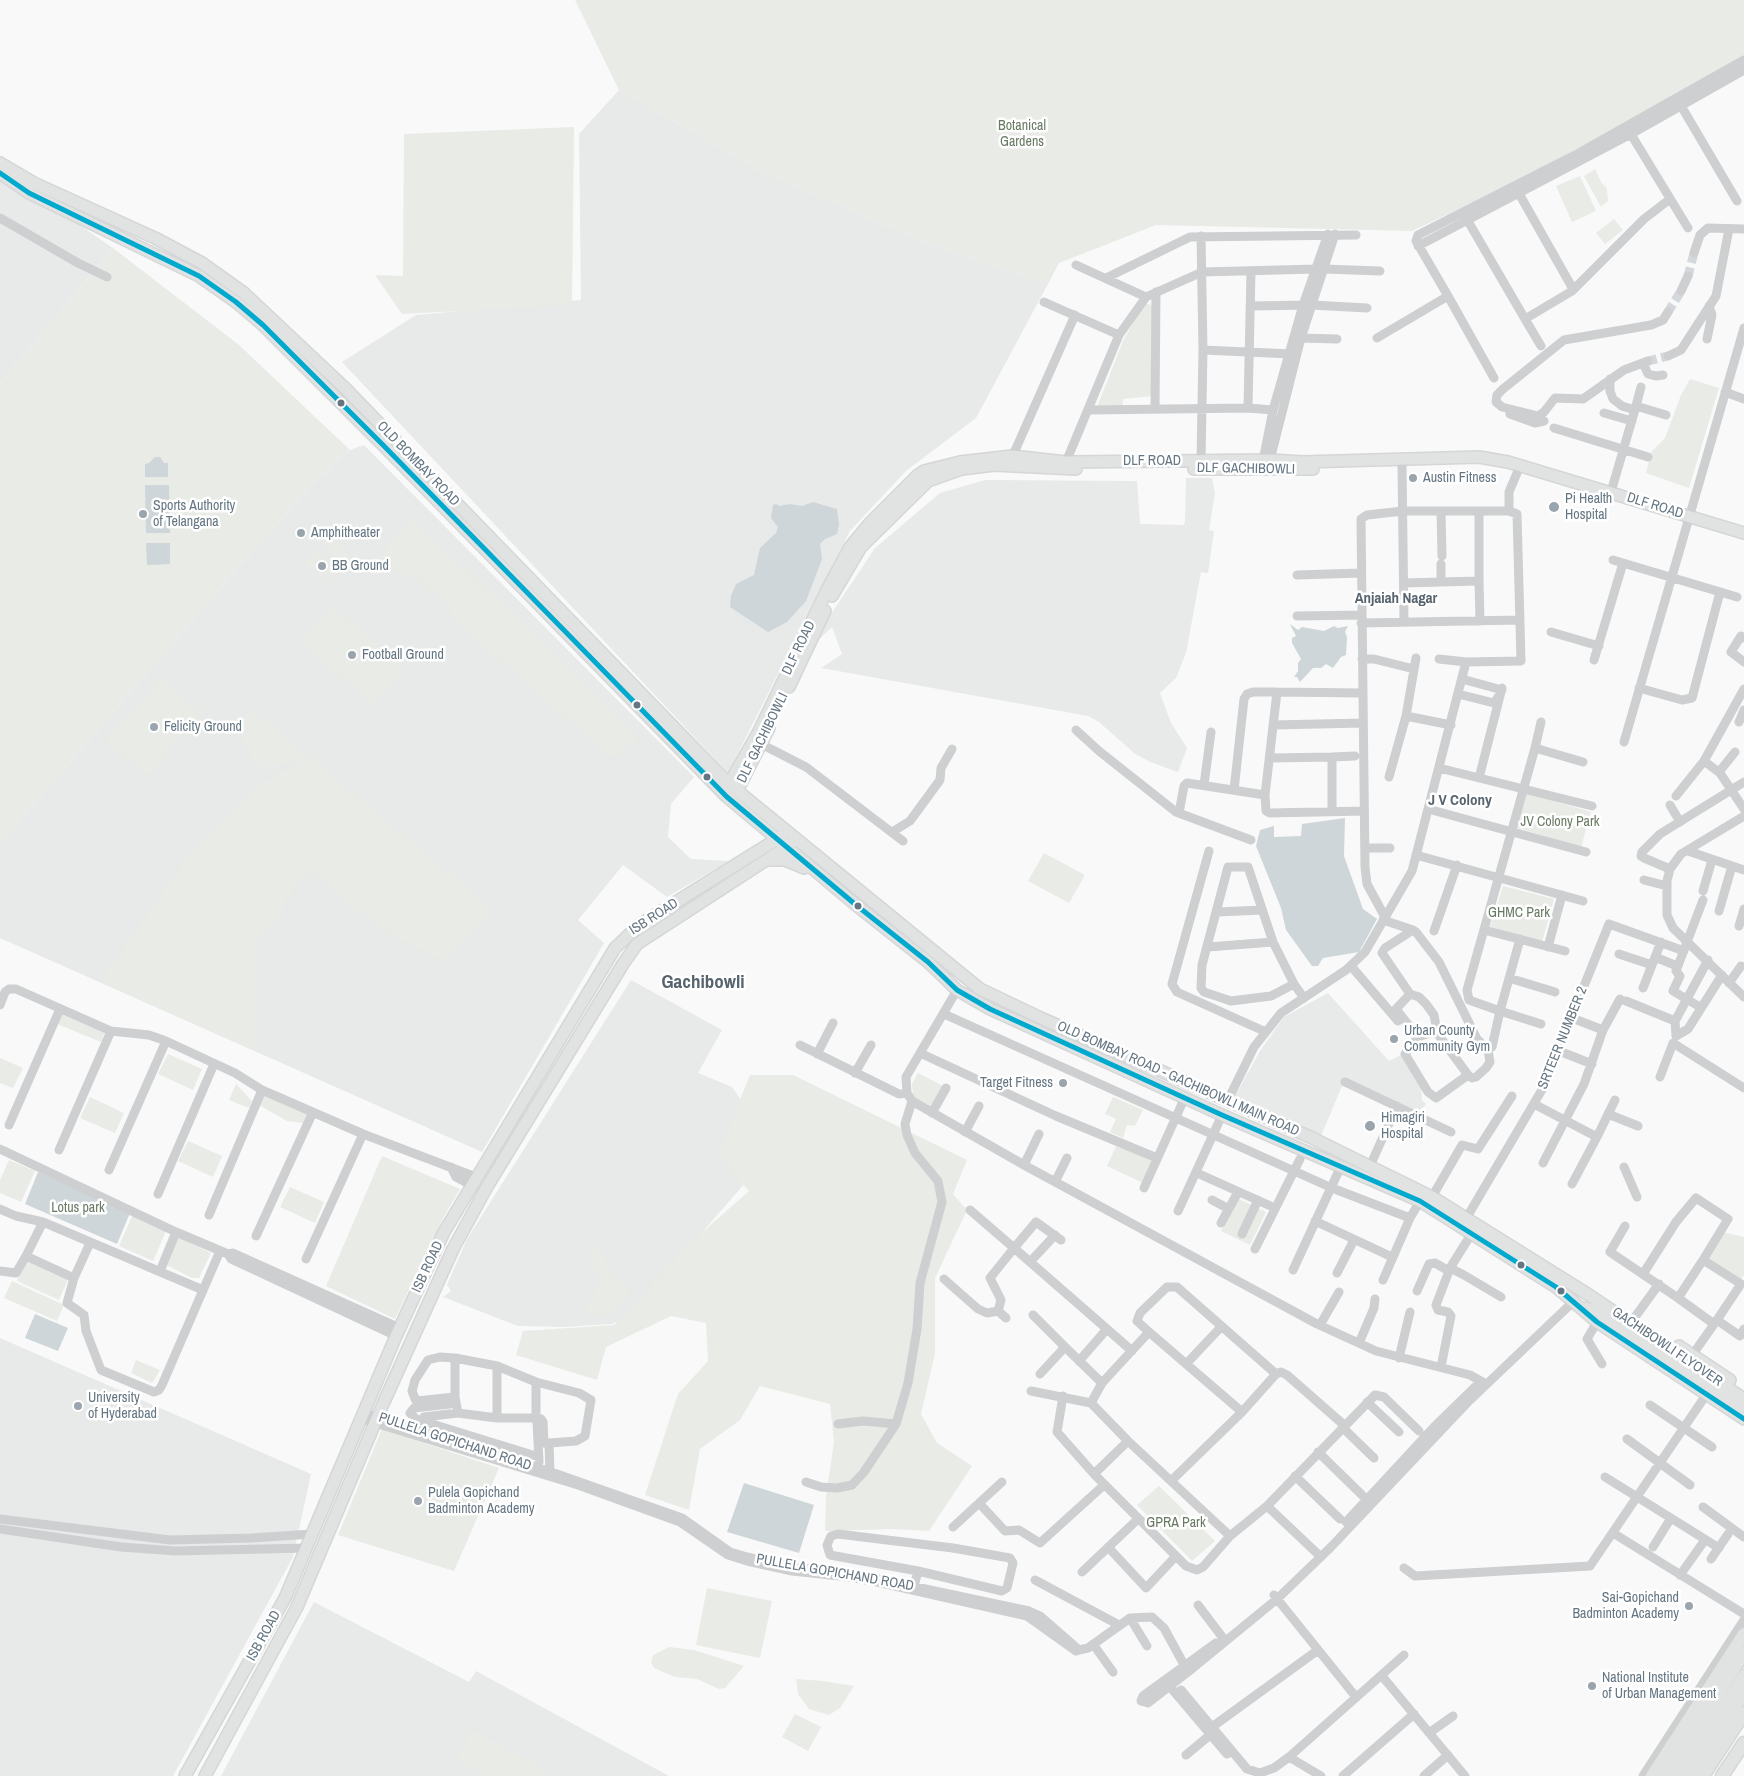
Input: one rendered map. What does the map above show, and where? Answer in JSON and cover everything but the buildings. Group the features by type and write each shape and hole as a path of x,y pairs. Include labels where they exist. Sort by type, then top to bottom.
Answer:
{"highway":[{"path":"1653,1773 1744,1634"},
{"path":"1653,1773 1744,1653"},
{"path":"1678,1776 1744,1676"},
{"path":"1690,1776 1744,1693"},
{"path":"1703,1776 1744,1713"},
{"path":"1722,1776 1744,1743"}],"main road":[{"name":"OLD BOMBAY ROAD","path":"0,163 34,183 155,238 206,265 244,293 364,408 733,787 792,836"},
{"name":"OLD BOMBAY ROAD","path":"0,173 29,193 199,276 229,297 263,326 355,416 729,799 938,972 957,990 990,1009 1222,1115 1420,1201 1472,1233 1570,1302"},
{"path":"355,416 364,408"},
{"name":"DLF ROAD","path":"733,787 828,588 850,547 870,523 921,479 924,471 960,462 1201,461 1266,465 1303,462 1479,457 1508,462 1611,492 1686,520 1744,532"},
{"name":"DLF GACHIBOWLI","path":"1011,461 1066,469 1266,465 1478,465 1517,473 1686,520 1744,541"},
{"name":"DLF GACHIBOWLI","path":"733,787 761,744 834,592 857,552 921,479"},
{"path":"741,862 766,840 763,827"},
{"path":"782,844 792,836"},
{"name":"OLD BOMBAY ROAD - GACHIBOWLI MAIN ROAD","path":"792,836 980,989 1000,1000 1370,1166 1432,1197 1467,1217 1589,1295"},
{"name":"ISB ROAD","path":"205,1776 297,1607 376,1420 457,1241 569,1051 637,944 770,860 782,844"},
{"name":"ISB ROAD","path":"185,1776 286,1598 398,1332 444,1232 615,948 639,924 741,862 782,844"},
{"path":"770,860 791,862 825,880"},
{"path":"938,972 946,963"},
{"path":"557,1044 569,1051"},
{"path":"1589,1295 1610,1301 1744,1390"},
{"name":"GACHIBOWLI FLYOVER","path":"1589,1295 1600,1314 1744,1411"},
{"name":"GACHIBOWLI FLYOVER","path":"1570,1302 1600,1314 1744,1399"},
{"path":"1600,1314 1706,1395 1744,1419"}],"street":[{"path":"1680,103 1744,60"},
{"path":"1418,246 1467,221 1517,190 1744,70"},
{"path":"1680,103 1736,201"},
{"path":"1629,130 1688,228"},
{"path":"1494,378 1416,241 1418,235 1462,212 1517,190"},
{"path":"1517,190 1574,289"},
{"path":"1525,319 1574,289 1644,218 1670,199"},
{"path":"1462,212 1541,346"},
{"path":"0,218 78,263 107,276"},
{"path":"1694,253 1697,240 1703,231 1713,228 1744,229"},
{"path":"1668,356 1681,350 1716,296 1729,229"},
{"path":"1266,465 1273,410 1332,234"},
{"path":"1106,278 1190,237 1356,235"},
{"path":"1201,236 1203,350 1201,461"},
{"path":"1076,264 1146,297"},
{"path":"1066,462 1119,335 1146,297 1202,272 1320,269 1380,271"},
{"path":"1248,408 1251,271"},
{"path":"1681,291 1688,276"},
{"path":"1155,409 1156,292"},
{"path":"1377,338 1448,296"},
{"path":"1044,302 1119,335"},
{"path":"1266,465 1301,338 1308,305"},
{"path":"1250,306 1308,305 1367,308"},
{"path":"1707,339 1712,316 1709,306"},
{"path":"1544,420 1536,423 1519,418 1496,402 1499,392 1564,340 1651,326 1663,320 1668,312"},
{"path":"1011,461 1075,315"},
{"path":"1624,742 1672,578 1686,520 1742,341 1744,328"},
{"path":"1301,338 1337,339"},
{"path":"1203,350 1291,354"},
{"path":"1502,407 1538,416 1544,412 1555,398 1583,399 1628,367 1646,362 1650,376 1663,375"},
{"path":"1610,379 1610,391 1613,399 1622,406 1666,415"},
{"path":"1611,492 1641,387"},
{"path":"1725,392 1744,399"},
{"path":"1089,410 1248,408 1273,410"},
{"path":"1604,413 1632,421"},
{"path":"1554,428 1648,457"},
{"path":"1402,466 1404,622"},
{"path":"1509,511 1509,492 1517,473"},
{"path":"1414,930 1385,948 1382,953 1410,994 1419,997 1434,1015 1435,1030 1468,1076 1476,1077 1490,1062 1488,1050 1476,1039 1439,962 1414,930 1384,919 1367,884 1364,811 1360,518 1367,514 1403,511 1509,511 1517,514 1522,661 1466,662 1439,659"},
{"path":"1441,511 1441,581"},
{"path":"1479,511 1480,622"},
{"path":"1612,560 1736,597"},
{"path":"1594,660 1623,563"},
{"path":"1297,575 1360,573"},
{"path":"1404,583 1479,581"},
{"path":"1639,688 1682,700 1692,698 1720,592"},
{"path":"1297,616 1404,622 1520,620"},
{"path":"1551,632 1599,646"},
{"path":"1744,638 1741,636 1731,652 1744,662"},
{"path":"1362,659 1374,658 1414,669"},
{"path":"1389,777 1406,716 1416,658"},
{"path":"1227,1102 1254,1047 1281,1013 1350,971 1365,952 1412,871 1466,662"},
{"path":"1462,679 1501,689"},
{"path":"1458,694 1495,703 1501,689"},
{"path":"1479,778 1501,689"},
{"path":"1739,722 1744,689"},
{"path":"1234,790 1245,697 1254,692 1362,693"},
{"path":"1277,692 1264,807 1270,813 1364,811"},
{"path":"1676,796 1704,761 1742,706"},
{"path":"1406,716 1451,725"},
{"path":"1273,725 1363,722"},
{"path":"1541,722 1467,990 1469,1000 1541,1024"},
{"path":"1076,730 1179,813 1251,840"},
{"path":"1204,785 1211,732"},
{"path":"761,744 806,767 903,841"},
{"path":"1535,748 1584,762"},
{"path":"892,832 910,821 940,780 941,768 952,749"},
{"path":"1719,772 1735,752"},
{"path":"1270,758 1355,756"},
{"path":"1332,757 1332,811"},
{"path":"1704,761 1719,772 1744,808"},
{"path":"1440,768 1592,806"},
{"path":"1670,869 1641,856 1649,844 1744,782"},
{"path":"1179,813 1185,784 1204,785 1265,795"},
{"path":"1670,805 1680,822"},
{"path":"1428,808 1586,852"},
{"path":"1744,816 1677,858 1670,869 1667,886 1667,915 1673,928 1744,997"},
{"path":"1365,848 1390,848"},
{"path":"1209,851 1172,984 1177,992 1266,1032"},
{"path":"1688,851 1744,870"},
{"path":"1416,855 1583,901"},
{"path":"1700,1007 1674,992 1680,976 1676,972 1677,966 1688,941 1712,860"},
{"path":"1434,931 1457,865"},
{"path":"1294,984 1271,996 1252,1000 1231,1001 1204,992 1200,983 1228,868 1248,866 1273,942 1294,984 1304,998"},
{"path":"1719,911 1732,866"},
{"path":"1644,880 1667,886"},
{"path":"1548,947 1562,895"},
{"path":"1739,926 1744,909"},
{"path":"1218,912 1262,910"},
{"name":"SRTEER NUMBER 2","path":"1467,1217 1534,1104 1559,1052 1609,924 1684,951"},
{"path":"1484,930 1564,951"},
{"path":"1492,1047 1520,940"},
{"path":"1208,947 1273,942"},
{"path":"1643,988 1661,942"},
{"path":"1620,954 1677,966"},
{"path":"1660,1077 1675,1040 1674,1021 1708,960"},
{"path":"1729,983 1741,966"},
{"path":"1350,971 1402,1026"},
{"path":"1675,1040 1688,1029 1700,1007 1722,975"},
{"path":"1509,978 1555,992"},
{"path":"0,1005 9,989 16,989 111,1031 149,1035 166,1041 235,1073 262,1090 363,1134 451,1167 456,1177 473,1181"},
{"path":"806,1482 829,1487 852,1485 864,1472 896,1424 913,1362 920,1283 942,1202 938,1181 914,1153 907,1134 905,1124 909,1097 906,1078 957,990"},
{"path":"1410,994 1397,1008 1396,1012 1418,1037"},
{"path":"1543,1163 1567,1120 1592,1064 1603,1030 1623,1000 1674,1021"},
{"path":"9,1125 60,1009"},
{"path":"944,1014 1332,1188 1410,1218"},
{"path":"1572,1018 1603,1030"},
{"path":"817,1054 833,1023"},
{"path":"1435,1030 1418,1037 1405,1054 1428,1092 1436,1098 1468,1076"},
{"path":"59,1150 111,1031"},
{"path":"1675,1040 1744,1088"},
{"path":"109,1170 166,1041"},
{"path":"800,1045 899,1094 909,1097 932,1113 1024,1166 1320,1325 1359,1343 1399,1358 1441,1367 1484,1382"},
{"path":"855,1072 870,1045"},
{"path":"1559,1052 1592,1064"},
{"path":"920,1053 1056,1116 1157,1158"},
{"path":"158,1194 214,1064"},
{"path":"1345,1082 1451,1132"},
{"path":"932,1113 946,1088"},
{"path":"209,1215 262,1090"},
{"path":"1432,1197 1462,1145 1478,1149 1512,1096"},
{"path":"1144,1188 1174,1117 1185,1097"},
{"path":"1572,1184 1615,1100"},
{"path":"1534,1104 1597,1137"},
{"path":"965,1132 979,1106"},
{"path":"1370,1166 1396,1106"},
{"path":"256,1236 313,1112"},
{"path":"1608,1114 1638,1126"},
{"path":"1178,1211 1222,1115"},
{"path":"306,1259 363,1134"},
{"path":"1024,1166 1039,1134"},
{"path":"0,1150 176,1232 224,1252 231,1259 398,1332"},
{"path":"1055,1182 1067,1158"},
{"path":"1255,1249 1300,1158"},
{"path":"1293,1270 1341,1166"},
{"path":"1624,1167 1638,1197"},
{"path":"1197,1173 1275,1208"},
{"path":"1221,1223 1238,1192"},
{"path":"1644,1274 1692,1200 1696,1198 1728,1219 1678,1298"},
{"path":"1212,1200 1229,1209"},
{"path":"1242,1234 1258,1200"},
{"path":"1383,1280 1410,1218 1420,1201"},
{"path":"0,1209 16,1216 43,1222 203,1290"},
{"path":"970,1210 1132,1351"},
{"path":"1315,1221 1392,1257"},
{"path":"0,1271 16,1273 43,1222"},
{"path":"998,1311 1002,1300 990,1278 1036,1222 1058,1238 1030,1262"},
{"path":"1625,1226 1610,1252 1678,1298 1740,1336 1744,1329"},
{"path":"160,1272 176,1232"},
{"path":"1441,1367 1451,1316 1448,1312 1438,1310 1436,1305 1450,1269 1472,1233"},
{"path":"1338,1273 1354,1240"},
{"path":"90,1243 74,1278 67,1303 84,1315 86,1331 101,1370 154,1392 159,1390 162,1385 203,1290 224,1252"},
{"path":"26,1256 74,1278"},
{"path":"1692,1354 1743,1282 1703,1260"},
{"path":"1417,1291 1432,1263 1450,1269 1501,1297"},
{"path":"944,1279 978,1309 987,1313 998,1311"},
{"path":"1635,1317 1659,1284"},
{"path":"1242,1412 1137,1321 1140,1313 1169,1286 1177,1287 1276,1374"},
{"path":"1320,1325 1339,1292"},
{"path":"1359,1343 1374,1308 1375,1299"},
{"path":"1404,1655 1289,1756 1274,1768 1260,1773 1247,1769 1167,1683 1275,1597 1319,1555 1434,1427 1570,1302"},
{"path":"998,1311 1006,1318"},
{"path":"1399,1358 1410,1312"},
{"path":"1600,1314 1587,1339 1602,1364"},
{"path":"1033,1315 1102,1383"},
{"path":"1187,1363 1221,1327"},
{"path":"1080,1361 1107,1329"},
{"path":"1091,1403 1102,1383 1149,1332"},
{"path":"1040,1374 1065,1347"},
{"path":"452,1401 416,1401 412,1391 415,1380 428,1360 440,1357 455,1358 498,1366 536,1382 579,1392 591,1400 585,1436 576,1441 544,1443"},
{"path":"455,1358 452,1401 458,1413"},
{"path":"496,1418 498,1366"},
{"path":"1171,1481 1242,1412 1276,1374 1281,1372 1288,1375 1374,1458"},
{"path":"536,1382 536,1420"},
{"path":"1031,1391 1091,1403 1128,1441 1230,1536"},
{"path":"1063,1396 1057,1432 1094,1474 1138,1519 1186,1566 1197,1570 1203,1566 1230,1536 1267,1506 1375,1395 1384,1396 1419,1431"},
{"path":"1404,1568 1415,1576 1590,1566 1706,1395"},
{"path":"452,1401 412,1408 412,1416 539,1457 548,1472"},
{"path":"1367,1402 1398,1432"},
{"path":"1650,1405 1712,1447"},
{"path":"423,1421 424,1416 458,1413 496,1418 543,1420 548,1472"},
{"name":"PULLELA GOPICHAND ROAD","path":"363,1416 548,1472 680,1522 728,1555 747,1561 790,1571 914,1586 1029,1611 1040,1616 1077,1650 1085,1650 1092,1644"},
{"path":"838,1424 863,1421 896,1424"},
{"path":"1627,1439 1690,1485"},
{"path":"1094,1474 1128,1441"},
{"path":"539,1457 544,1443"},
{"path":"1318,1452 1362,1495"},
{"name":"PULLELA GOPICHAND ROAD","path":"492,1456 548,1472"},
{"path":"1295,1476 1340,1520"},
{"path":"1605,1477 1719,1548"},
{"path":"953,1526 1002,1482"},
{"path":"979,1503 1004,1531 1019,1530 1040,1544 1104,1484"},
{"path":"1267,1506 1319,1555"},
{"path":"1703,1507 1744,1536"},
{"path":"0,1518 170,1540 313,1534"},
{"path":"1653,1546 1672,1518"},
{"path":"1082,1572 1138,1519"},
{"path":"0,1529 121,1546 176,1551 307,1548"},
{"path":"1613,1533 1744,1614"},
{"path":"838,1534 1010,1558 1013,1563 1007,1588 1002,1592 916,1571 830,1555 827,1545 831,1536 838,1534"},
{"path":"1711,1559 1728,1534"},
{"path":"1680,1575 1705,1540"},
{"path":"1108,1547 1146,1588 1176,1556"},
{"path":"914,1586 916,1571"},
{"path":"1035,1580 1119,1625"},
{"path":"1186,1669 1275,1597"},
{"path":"1275,1597 1356,1697"},
{"path":"1198,1606 1223,1638"},
{"path":"1113,1672 1092,1644 1130,1618 1143,1616 1159,1620 1186,1669"},
{"path":"1130,1618 1146,1646"},
{"path":"1653,1773 1744,1620"},
{"path":"1186,1755 1211,1731 1318,1650"},
{"path":"1382,1676 1465,1776"},
{"path":"1181,1690 1245,1776"},
{"path":"1342,1776 1414,1714"},
{"path":"1430,1733 1452,1716"},
{"path":"1424,1776 1448,1755"},
{"path":"1289,1756 1321,1776"}],"shaded area":[{"path":"619,90 760,171 922,241 1048,284 976,418 906,471 850,531 728,773 342,362 416,315 581,300 579,134"},
{"path":"0,171 113,248 0,383"},
{"path":"364,445 694,777 671,804 668,837 691,859 729,861 667,897 623,865 578,920 604,943 482,1152 0,938 0,843 256,547 315,482 350,450"},
{"path":"155,457 160,457 164,463 168,463 168,477 145,477 145,464"},
{"path":"1186,478 1212,478 1215,493 1209,530 1214,531 1208,573 1201,572 1186,653 1176,678 1160,693 1171,723 1187,748 1178,772 1150,762 1134,753 1099,722 1088,716 821,668 842,654 832,627 805,653 875,548 940,493 985,480 1137,481 1140,524 1183,525 1185,522"},
{"path":"145,485 169,485 170,533 146,533"},
{"path":"813,502 837,509 839,525 837,534 825,539 820,544 822,559 806,601 787,622 768,632 730,607 731,596 736,584 754,575 760,548 776,533 778,527 771,518 773,505 790,504 802,506"},
{"path":"146,543 170,543 170,564 147,565"},
{"path":"1290,624 1298,630 1302,627 1324,631 1334,626 1338,628 1348,626 1345,632 1347,637 1346,655 1341,657 1333,668 1326,664 1321,668 1313,668 1300,682 1297,677 1294,677 1298,671 1298,663 1301,659 1292,643 1292,638 1296,636"},
{"path":"1345,818 1344,856 1363,909 1377,919 1359,952 1323,958 1318,966 1312,966 1286,930 1281,908 1256,846 1260,830 1274,826 1274,837 1301,836 1302,824"},
{"path":"631,980 722,1030 698,1073 732,1087 765,1135 753,1174 631,1314 612,1324 564,1327 518,1326 443,1297 451,1291 447,1285 467,1239"},
{"path":"1328,993 1389,1061 1401,1055 1421,1085 1422,1100 1426,1104 1417,1114 1342,1086 1321,1136 1233,1100 1260,1051 1284,1017"},
{"name":"Lotus park","path":"38,1172 130,1213 117,1244 25,1204"},
{"path":"35,1314 68,1328 58,1351 25,1338"},
{"path":"0,1338 311,1474 293,1557 173,1776 0,1776"},
{"path":"744,1483 814,1505 799,1553 727,1532"},
{"path":"314,1602 469,1682 476,1671 669,1776 221,1776"}],"green space":[{"name":"Botanical Gardens","path":"575,0 1744,0 1744,56 1515,183 1412,231 1156,225 1059,263 1048,284 922,241 760,171 619,90"},
{"path":"574,127 572,305 402,314 375,275 403,276 404,134"},
{"path":"1595,169 1601,182 1607,189 1608,201 1601,207 1584,176"},
{"path":"1580,176 1596,211 1572,222 1556,186"},
{"path":"1614,219 1623,230 1605,244 1596,233"},
{"name":"Sports Authority of Telangana","path":"113,248 239,345 350,450 315,482 256,547 0,843 0,383"},
{"path":"1144,303 1152,305 1153,396 1123,399 1122,408 1097,407 1123,341"},
{"path":"1690,379 1719,388 1689,488 1646,473 1651,452 1665,438 1681,395"},
{"path":"412,518 640,737 619,756 609,756 449,616 452,611 412,573 404,579 381,555"},
{"path":"329,537 350,555 342,563 319,542"},
{"name":"BB Ground","path":"316,549 339,569 327,582 304,562"},
{"name":"Football Ground","path":"333,606 404,670 372,705 301,641"},
{"name":"Felicity Ground","path":"161,678 202,713 147,776 105,740"},
{"path":"250,708 494,910 446,962 393,936 339,896 312,870 283,902 282,916 257,941 257,1052 100,982 189,854 254,788 303,761 303,759 270,768 260,765 252,758 243,743 241,728 243,719"},
{"name":"JV Colony Park","path":"1527,793 1591,812 1581,847 1517,828"},
{"path":"1044,853 1085,875 1069,903 1028,881"},
{"name":"GHMC Park","path":"1503,886 1554,899 1542,942 1490,927"},
{"path":"62,1013 105,1031 101,1042 57,1024"},
{"path":"168,1054 202,1069 193,1090 158,1074"},
{"path":"0,1058 23,1068 13,1088 0,1083"},
{"path":"918,1073 945,1087 933,1109 917,1100 913,1095 912,1084"},
{"path":"750,1075 793,1075 967,1160 953,1194 967,1210 935,1278 935,1353 921,1414 937,1443 972,1466 929,1531 894,1529 825,1531 826,1497 834,1442 830,1404 760,1386 740,1420 700,1449 689,1510 645,1495 678,1394 708,1361 706,1323 671,1316 606,1347 597,1380 516,1355 523,1331 614,1325 689,1244 749,1191 717,1156"},
{"path":"236,1084 252,1101 249,1108 229,1100"},
{"path":"263,1095 307,1114 303,1123 287,1121 259,1105"},
{"path":"90,1097 124,1113 115,1133 80,1118"},
{"path":"1113,1097 1143,1110 1135,1126 1127,1125 1123,1138 1110,1132 1116,1119 1105,1114"},
{"path":"188,1141 222,1156 213,1177 178,1161"},
{"path":"1117,1144 1152,1161 1143,1183 1107,1166"},
{"path":"382,1156 460,1189 443,1218 395,1319 326,1286"},
{"path":"9,1160 35,1171 21,1202 0,1193 0,1180"},
{"path":"290,1187 324,1202 315,1223 280,1207"},
{"path":"1237,1198 1266,1212 1250,1245 1221,1231"},
{"path":"133,1214 167,1229 153,1261 119,1246"},
{"path":"1722,1232 1744,1237 1744,1275 1740,1281 1706,1259"},
{"path":"178,1237 211,1253 199,1278 192,1278 166,1265"},
{"path":"590,1242 597,1246 604,1257 608,1272 630,1291 610,1314 593,1315 585,1307 602,1279 593,1268"},
{"path":"26,1256 69,1277 59,1300 17,1281"},
{"path":"12,1281 64,1305 57,1321 4,1298"},
{"path":"136,1360 160,1370 152,1383 131,1373"},
{"name":"Pulela Gopichand Badminton Academy","path":"382,1429 499,1468 454,1571 338,1535"},
{"name":"GPRA Park","path":"1159,1486 1215,1541 1192,1561 1137,1505"},
{"path":"707,1588 772,1601 760,1658 696,1645"},
{"path":"669,1647 694,1650 744,1666 725,1688 719,1689 697,1679 675,1677 654,1668 651,1663 653,1655"},
{"path":"796,1679 854,1686 840,1708 829,1715 809,1709 798,1694"},
{"path":"795,1714 821,1727 808,1751 782,1737"},
{"path":"472,1730 546,1769 542,1776 488,1776 457,1760"}],"tunnel":[{"path":"1688,276 1694,253"},
{"path":"1668,312 1681,291"},
{"path":"1648,361 1668,356"}],"transit line":[{"path":"0,173 29,193 199,276 236,302 263,325 727,797 856,905 928,962 957,990 990,1009 1222,1115 1420,1201 1556,1287 1597,1322 1744,1419"}],"place":[{"name":"Austin Fitness","path":"1413,478"},
{"name":"Pi Health Hospital","path":"1554,507"},
{"name":"Sports Authority of Telangana","path":"143,514"},
{"name":"Amphitheater","path":"301,533"},
{"name":"BB Ground","path":"322,566"},
{"name":"Football Ground","path":"352,655"},
{"name":"Felicity Ground","path":"154,727"},
{"name":"Urban County Community Gym","path":"1394,1039"},
{"name":"Target Fitness","path":"1063,1083"},
{"name":"Himagiri Hospital","path":"1370,1126"},
{"name":"University of Hyderabad","path":"78,1406"},
{"name":"Pulela Gopichand Badminton Academy","path":"418,1501"},
{"name":"Sai-Gopichand Badminton Academy","path":"1689,1606"},
{"name":"National Institute of Urban Management","path":"1592,1686"}],"district":[{"name":"Anjaiah Nagar","path":"1396,599"},
{"name":"J V Colony","path":"1460,801"},
{"name":"Gachibowli","path":"703,983"}]}
